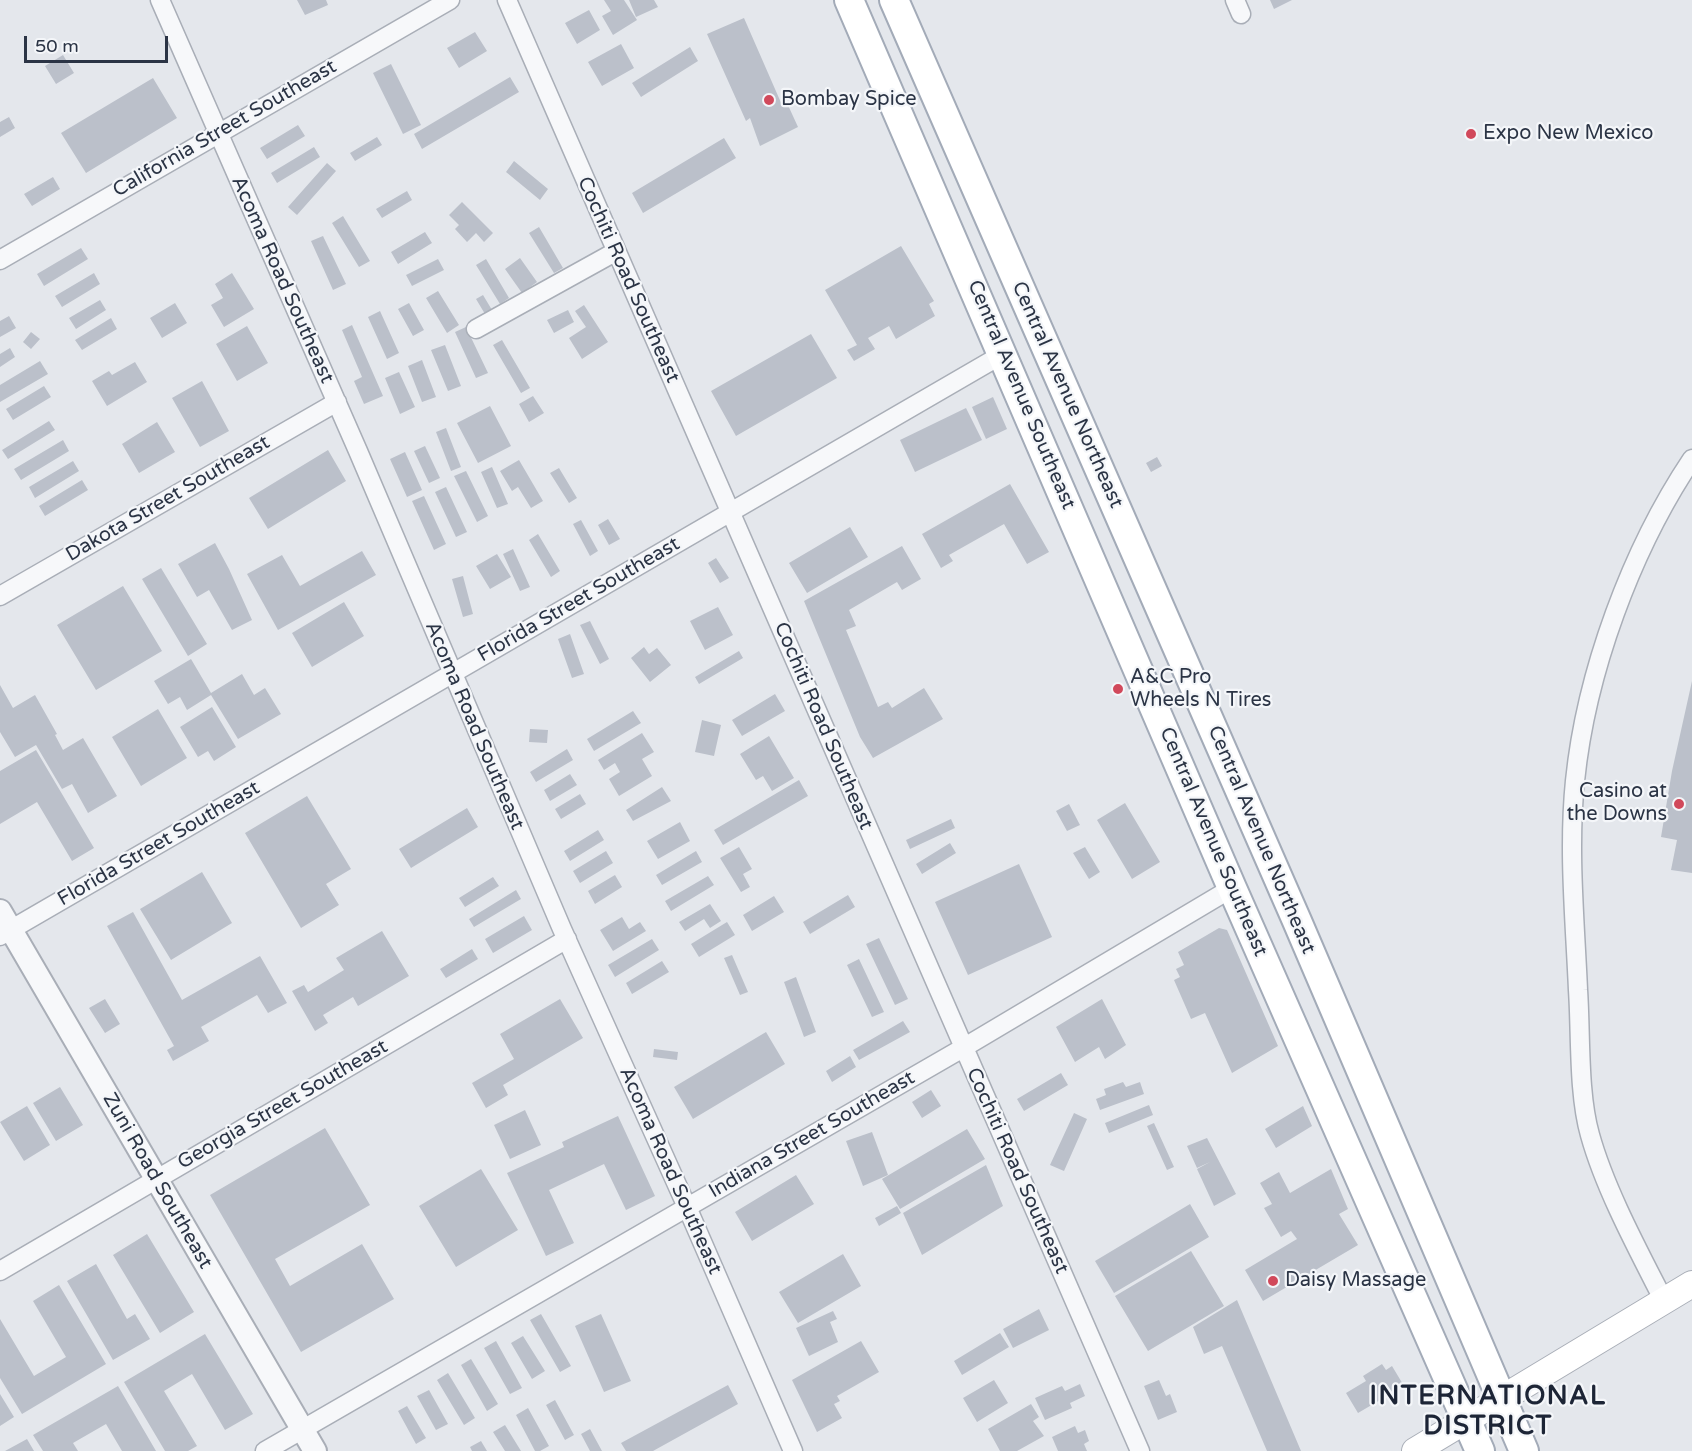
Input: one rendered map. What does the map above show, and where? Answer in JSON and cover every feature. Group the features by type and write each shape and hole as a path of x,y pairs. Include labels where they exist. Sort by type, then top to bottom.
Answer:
{"main road":[{"name":"Central Avenue Southeast","path":"849,0 1232,888 1480,1451"},
{"name":"Central Avenue Northeast","path":"894,0 1297,921 1524,1451"},
{"path":"1415,1451 1692,1284"}],"street":[{"name":"Acoma Road Southeast","path":"160,0 216,133 337,402 451,674 793,1451"},
{"name":"California Street Southeast","path":"0,260 216,133 450,0"},
{"name":"Cochiti Road Southeast","path":"507,0 1140,1451"},
{"path":"476,329 615,252"},
{"name":"Florida Street Southeast","path":"4,925 451,674 1003,354"},
{"name":"Dakota Street Southeast","path":"0,596 337,402"},
{"path":"1664,1301 1596,1154 1586,1118 1574,910 1573,809 1575,780 1586,716 1611,628 1652,529 1692,459"},
{"name":"Indiana Street Southeast","path":"265,1451 963,1048 1232,888"},
{"name":"Zuni Road Southeast","path":"4,925 315,1451"},
{"name":"Georgia Street Southeast","path":"0,1272 567,939"}],"building":[{"path":"297,0 326,0 328,5 305,15"},
{"path":"604,0 624,0 637,20 613,35 602,16 611,11"},
{"path":"629,0 654,0 658,7 636,17"},
{"path":"1270,0 1292,0 1274,9"},
{"path":"589,10 600,30 577,44 565,23"},
{"path":"744,18 782,105 787,103 798,127 760,146 750,118 746,121 707,34"},
{"path":"475,32 487,51 459,68 447,48"},
{"path":"621,44 634,68 602,86 588,62"},
{"path":"690,47 698,61 641,97 632,83"},
{"path":"63,55 74,73 56,84 45,66"},
{"path":"391,64 421,125 403,134 373,73"},
{"path":"510,77 519,92 422,149 414,134"},
{"path":"153,78 177,118 86,173 61,133"},
{"path":"9,117 15,128 0,137 0,122"},
{"path":"298,125 305,136 267,159 260,148"},
{"path":"377,137 382,145 355,161 350,153"},
{"path":"724,138 736,158 643,213 632,193"},
{"path":"314,147 320,157 277,183 271,173"},
{"path":"514,161 548,189 540,200 506,172"},
{"path":"327,163 336,171 297,215 288,207"},
{"path":"53,177 60,189 32,206 24,194"},
{"path":"407,191 412,200 382,218 376,209"},
{"path":"462,202 493,233 484,242 476,233 467,242 455,229 459,225 449,215"},
{"path":"343,216 370,261 359,267 332,223"},
{"path":"539,227 563,268 554,273 529,233"},
{"path":"425,232 432,243 398,264 391,252"},
{"path":"323,236 346,284 333,290 311,241"},
{"path":"901,246 934,301 929,304 935,316 896,339 889,326 868,338 875,349 854,361 847,350 857,345 825,290"},
{"path":"81,248 88,259 44,286 37,274"},
{"path":"520,258 537,282 522,293 505,269"},
{"path":"438,259 444,270 412,286 406,275"},
{"path":"486,259 509,298 500,304 476,265"},
{"path":"94,273 100,284 62,307 55,296"},
{"path":"232,273 254,309 224,327 211,305 223,298 215,284"},
{"path":"438,291 459,325 447,333 426,298"},
{"path":"483,295 492,310 485,314 476,299"},
{"path":"100,300 106,310 76,329 69,318"},
{"path":"175,303 187,323 162,338 150,318"},
{"path":"409,303 424,330 413,336 398,309"},
{"path":"584,305 608,342 582,359 569,338 586,327 575,311"},
{"path":"568,310 574,322 554,333 547,320"},
{"path":"380,311 399,353 387,359 368,317"},
{"path":"9,316 16,328 0,337 0,321"},
{"path":"111,318 117,329 82,350 75,340"},
{"path":"352,325 383,396 364,404 354,381 362,377 342,330"},
{"path":"247,326 268,363 237,381 216,344"},
{"path":"466,327 488,373 476,378 455,332"},
{"path":"31,332 40,339 31,349 23,342"},
{"path":"811,334 837,378 736,436 711,391"},
{"path":"502,340 530,388 521,393 493,345"},
{"path":"445,345 461,386 448,391 431,350"},
{"path":"10,348 15,357 0,367 0,354"},
{"path":"422,360 436,397 422,402 408,366"},
{"path":"40,361 48,374 0,402 0,385"},
{"path":"135,362 147,382 107,406 92,381 109,371 112,375"},
{"path":"399,372 415,407 400,414 385,378"},
{"path":"202,381 229,431 200,447 172,398"},
{"path":"44,386 51,397 13,420 6,409"},
{"path":"533,396 544,413 529,422 519,404"},
{"path":"993,397 1007,429 986,439 972,407"},
{"path":"490,406 511,446 478,463 457,423"},
{"path":"966,408 982,440 915,472 900,440"},
{"path":"49,421 55,430 8,459 2,450"},
{"path":"157,422 175,452 139,473 122,444"},
{"path":"446,428 461,467 451,471 436,432"},
{"path":"63,440 69,451 21,480 14,469"},
{"path":"425,446 440,478 429,483 414,451"},
{"path":"328,450 346,481 268,529 249,498"},
{"path":"405,452 422,490 407,497 390,459"},
{"path":"1157,457 1162,466 1151,472 1146,463"},
{"path":"519,460 543,501 531,508 518,487 512,491 500,471"},
{"path":"73,461 79,471 35,498 29,487"},
{"path":"492,467 508,504 497,508 481,472"},
{"path":"559,468 577,498 569,503 550,473"},
{"path":"466,471 488,516 477,522 454,476"},
{"path":"82,480 88,490 45,516 39,506"},
{"path":"1010,484 1049,552 1027,564 1004,524 949,555 953,561 941,568 922,534"},
{"path":"446,487 467,532 456,537 435,492"},
{"path":"424,496 446,544 434,550 412,501"},
{"path":"608,519 620,539 609,545 598,525"},
{"path":"581,520 598,551 590,556 573,524"},
{"path":"850,527 868,557 807,593 789,563"},
{"path":"538,534 560,571 551,577 529,540"},
{"path":"215,543 252,620 232,630 209,590 197,597 178,564"},
{"path":"902,546 921,579 902,590 897,582 849,610 856,626 846,630 878,707 888,702 892,708 924,688 943,719 873,758 860,737 804,601"},
{"path":"513,549 530,587 520,591 503,554"},
{"path":"362,551 376,575 278,630 247,574 282,555 300,586"},
{"path":"497,554 511,577 490,589 476,566"},
{"path":"716,558 729,578 720,583 708,563"},
{"path":"161,568 207,644 188,656 142,579"},
{"path":"463,576 473,614 463,617 452,579"},
{"path":"123,586 162,651 96,690 57,625"},
{"path":"344,602 364,636 312,667 292,633"},
{"path":"718,607 733,635 705,650 690,621"},
{"path":"590,621 609,659 600,664 580,625"},
{"path":"570,634 584,674 572,678 558,639"},
{"path":"644,647 649,654 657,648 671,665 650,682 631,658"},
{"path":"739,651 743,658 699,684 695,677"},
{"path":"191,659 211,693 242,674 254,695 265,688 281,714 238,739 211,695 187,710 180,697 168,704 154,681"},
{"name":"Casino at the Downs","path":"1692,681 1692,873 1671,870 1677,840 1661,837 1672,771"},
{"path":"0,685 13,708 35,695 57,734 55,735 63,750 83,738 117,796 88,813 72,784 62,789 36,745 15,757 0,732"},
{"path":"775,694 785,711 742,736 732,720"},
{"path":"212,707 236,747 214,761 208,751 198,757 180,727"},
{"path":"158,709 187,758 141,786 112,737"},
{"path":"633,711 641,723 594,751 587,739"},
{"path":"702,720 721,725 714,756 695,752"},
{"path":"530,729 548,730 547,743 529,742"},
{"path":"642,733 654,752 642,759 652,776 619,796 609,779 620,772 615,763 604,770 598,760"},
{"path":"769,736 794,778 772,791 763,776 756,780 740,754"},
{"path":"567,749 573,760 536,782 530,772"},
{"path":"36,750 94,848 72,861 37,802 0,824 0,771"},
{"path":"570,774 577,785 550,801 544,790"},
{"path":"799,780 808,796 723,845 714,830"},
{"path":"662,787 671,801 633,821 626,810"},
{"path":"580,794 586,804 561,819 555,809"},
{"path":"307,796 351,869 326,884 339,905 301,928 245,833"},
{"path":"1125,803 1160,862 1132,879 1097,820"},
{"path":"1069,804 1080,825 1067,831 1056,811"},
{"path":"467,808 478,827 411,868 399,849"},
{"path":"951,819 955,828 910,849 906,840"},
{"path":"680,822 690,841 658,859 647,841"},
{"path":"598,830 604,840 570,861 564,851"},
{"path":"950,843 956,853 922,874 916,864"},
{"path":"739,847 752,869 743,874 750,887 741,892 720,858"},
{"path":"1085,847 1100,872 1089,879 1073,853"},
{"path":"606,851 613,863 580,883 573,871"},
{"path":"696,851 702,862 662,885 656,875"},
{"path":"1019,864 1052,937 968,975 935,902"},
{"path":"202,872 232,923 171,960 140,909"},
{"path":"615,875 622,887 595,904 588,891"},
{"path":"708,876 714,885 671,911 665,901"},
{"path":"493,877 499,886 465,907 459,898"},
{"path":"516,890 521,899 474,927 469,919"},
{"path":"848,895 855,907 810,934 803,922"},
{"path":"774,896 784,912 752,931 743,915"},
{"path":"710,904 721,921 710,928 704,919 685,931 679,922"},
{"path":"133,912 182,1000 260,956 287,1003 268,1013 257,995 201,1027 209,1041 173,1061 167,1050 174,1046 107,926"},
{"path":"524,916 532,930 493,953 485,939"},
{"path":"622,917 629,929 640,922 646,931 613,951 600,930"},
{"path":"727,922 735,935 699,957 691,944"},
{"path":"1219,928 1227,930 1278,1046 1232,1073 1205,1013 1191,1019 1174,980 1180,977 1176,969 1184,965 1178,952"},
{"path":"382,931 409,976 358,1006 353,997 323,1015 328,1023 315,1031 292,991 304,985 308,992 344,970 336,958"},
{"path":"879,938 908,999 895,1005 866,944"},
{"path":"652,939 659,950 615,977 608,965"},
{"path":"472,949 478,959 446,978 440,969"},
{"path":"732,955 748,992 740,995 724,958"},
{"path":"859,959 884,1012 872,1017 847,965"},
{"path":"662,961 669,972 632,994 626,983"},
{"path":"796,977 816,1032 804,1037 784,982"},
{"path":"105,999 120,1024 105,1033 89,1008"},
{"path":"560,999 583,1038 503,1085 508,1095 486,1108 472,1083 514,1059 500,1034"},
{"path":"1102,999 1126,1045 1105,1059 1099,1047 1075,1062 1056,1027"},
{"path":"903,1021 910,1032 859,1060 853,1050"},
{"path":"766,1032 785,1064 693,1119 674,1087"},
{"path":"654,1049 678,1052 677,1060 653,1057"},
{"path":"850,1056 856,1067 832,1082 826,1071"},
{"path":"1061,1073 1068,1085 1024,1111 1017,1099"},
{"path":"1123,1082 1126,1087 1140,1082 1144,1094 1100,1110 1096,1099 1106,1095 1104,1089"},
{"path":"60,1087 83,1125 56,1141 33,1103"},
{"path":"931,1090 941,1106 922,1118 912,1102"},
{"path":"1149,1105 1153,1115 1109,1133 1105,1123"},
{"path":"27,1106 50,1145 24,1161 0,1122"},
{"path":"1303,1106 1312,1126 1276,1148 1265,1129"},
{"path":"525,1110 541,1145 510,1159 494,1125"},
{"path":"1074,1113 1087,1119 1064,1171 1050,1165"},
{"path":"618,1116 655,1196 626,1210 604,1164 549,1190 574,1243 546,1256 507,1173 564,1147 562,1142"},
{"path":"1154,1123 1174,1167 1167,1170 1147,1126"},
{"path":"325,1128 370,1205 275,1259 290,1286 362,1244 394,1299 301,1352 210,1195"},
{"path":"967,1129 985,1159 900,1209 882,1179"},
{"path":"872,1132 888,1175 863,1186 846,1141"},
{"path":"1207,1138 1236,1194 1214,1206 1197,1169 1210,1162 1197,1168 1187,1146"},
{"path":"986,1165 1003,1206 922,1255 903,1213"},
{"path":"481,1169 518,1230 456,1267 419,1206"},
{"path":"1331,1169 1348,1209 1339,1214 1358,1245 1263,1301 1245,1270 1297,1239 1291,1231 1281,1237 1264,1208 1272,1204 1260,1183 1279,1172 1290,1193"},
{"path":"796,1175 814,1204 752,1241 735,1212"},
{"path":"1190,1204 1209,1237 1114,1293 1095,1261"},
{"path":"897,1206 901,1213 879,1226 875,1218"},
{"path":"147,1234 194,1312 160,1333 113,1255"},
{"path":"1191,1251 1224,1306 1148,1351 1115,1296"},
{"path":"843,1254 861,1286 798,1323 779,1292"},
{"path":"96,1264 127,1319 135,1314 150,1339 113,1360 67,1281"},
{"path":"59,1285 106,1364 22,1414 0,1378 0,1319 34,1376 66,1357 33,1301"},
{"path":"1237,1300 1301,1451 1267,1451 1222,1346 1204,1354 1193,1327"},
{"path":"1039,1309 1049,1330 1013,1348 1003,1329"},
{"path":"833,1311 837,1319 830,1322 838,1342 809,1356 796,1328"},
{"path":"541,1314 571,1366 560,1372 530,1320"},
{"path":"601,1314 631,1381 604,1392 575,1326"},
{"path":"1000,1333 1009,1347 962,1375 954,1361"},
{"path":"205,1334 253,1414 225,1430 192,1374 164,1391 197,1446 188,1451 165,1451 124,1382"},
{"path":"523,1336 545,1371 532,1379 511,1343"},
{"path":"496,1341 522,1388 510,1394 484,1348"},
{"path":"861,1341 879,1372 837,1396 840,1401 834,1404 842,1418 817,1432 792,1380"},
{"path":"471,1359 498,1404 487,1411 461,1365"},
{"path":"1382,1364 1386,1370 1392,1366 1404,1386 1358,1413 1346,1393 1366,1381 1363,1376"},
{"path":"448,1373 475,1418 464,1425 437,1380"},
{"path":"994,1380 1008,1403 977,1422 963,1398"},
{"path":"1159,1380 1166,1396 1170,1394 1177,1412 1158,1420 1144,1386"},
{"path":"1080,1384 1085,1396 1070,1403 1072,1408 1045,1420 1035,1398 1062,1386 1065,1391"},
{"path":"728,1385 738,1404 653,1451 626,1451 621,1443"},
{"path":"118,1386 156,1451 122,1451 106,1424 73,1443 78,1451 43,1451 33,1435"},
{"path":"429,1390 448,1424 436,1430 417,1396"},
{"path":"0,1394 14,1417 0,1426"},
{"path":"555,1400 574,1435 565,1440 546,1405"},
{"path":"1031,1404 1039,1417 1033,1421 1044,1436 1017,1451 1000,1451 988,1429"},
{"path":"407,1406 426,1438 416,1444 398,1411"},
{"path":"528,1408 549,1446 540,1451 535,1451 516,1415"},
{"path":"505,1425 521,1451 505,1451 493,1432"},
{"path":"1075,1426 1078,1433 1085,1430 1089,1441 1084,1444 1087,1451 1058,1451 1052,1437"},
{"path":"590,1429 602,1451 590,1451 581,1434"},
{"path":"27,1439 34,1451 5,1451"},
{"path":"481,1441 487,1451 472,1451 470,1447"}],"place":[{"name":"Bombay Spice","path":"769,100"},
{"name":"Expo New Mexico","path":"1471,134"},
{"name":"A&C Pro Wheels N Tires","path":"1118,689"},
{"name":"Casino at the Downs","path":"1679,804"},
{"name":"Daisy Massage","path":"1273,1281"}],"district":[{"name":"INTERNATIONAL DISTRICT","path":"1488,1412"}]}
